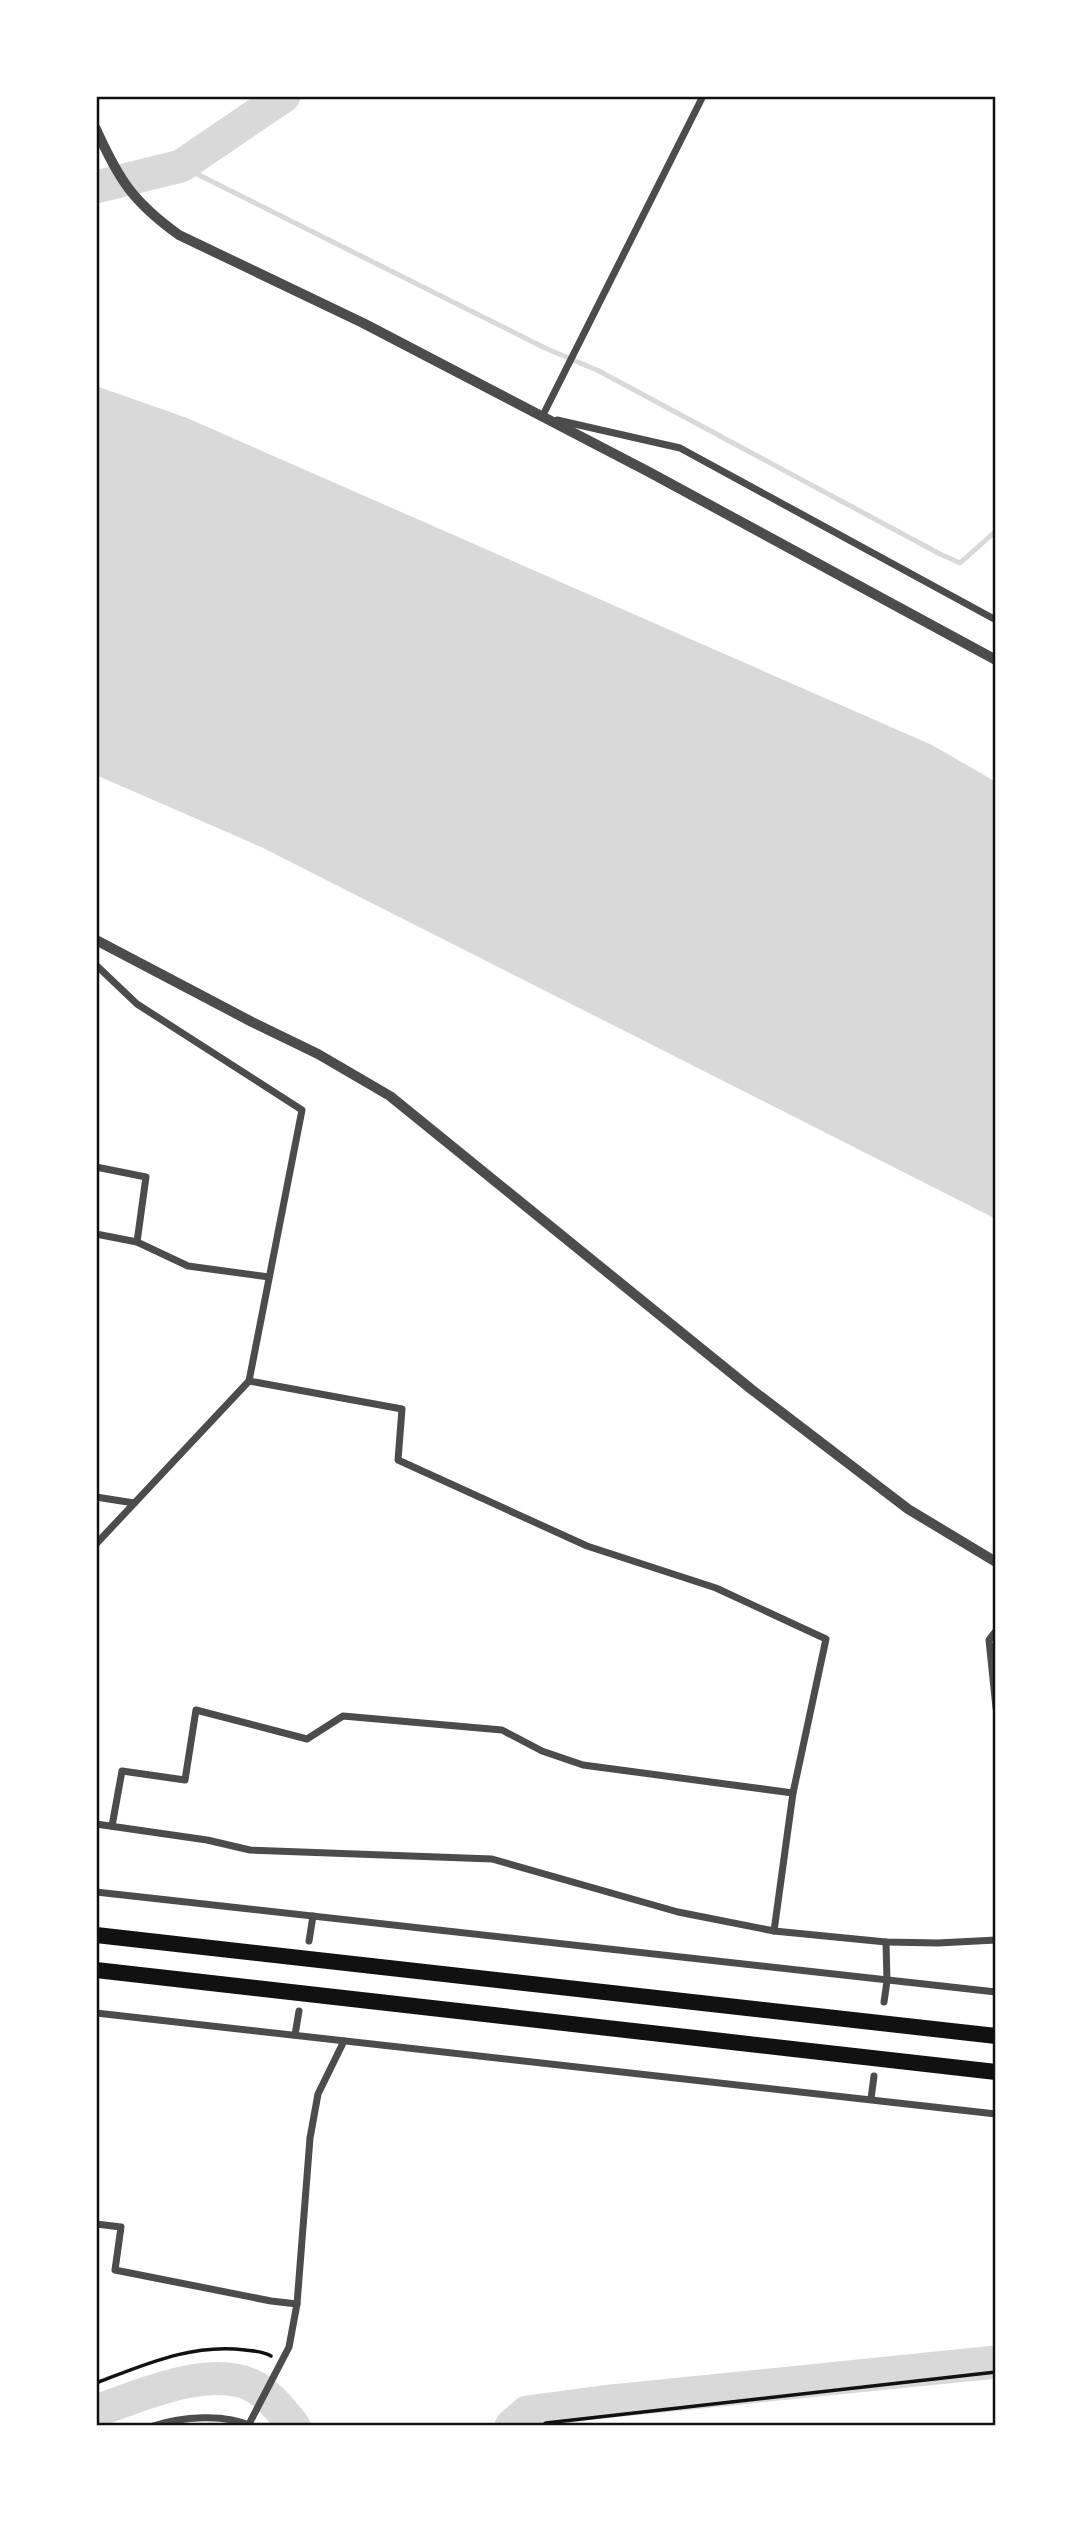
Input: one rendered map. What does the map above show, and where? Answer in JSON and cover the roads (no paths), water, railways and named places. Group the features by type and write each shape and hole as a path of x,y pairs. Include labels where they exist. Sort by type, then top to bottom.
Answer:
{"highway":[{"path":"96,1935 996,2036"},
{"path":"96,1970 996,2072"}],"street":[{"path":"540,416 703,96"},
{"path":"96,129 113,167 132,195 153,217 179,235 363,323 649,472 996,660"},
{"path":"540,416 680,448 996,620"},
{"path":"96,940 318,1054 390,1096 751,1389 908,1510 996,1562"},
{"path":"96,965 137,1004 302,1110 249,1381 96,1544"},
{"path":"96,1167 146,1177 137,1242"},
{"path":"96,1234 137,1242 188,1266 269,1277"},
{"path":"249,1381 402,1409 398,1460 587,1546 716,1588 826,1639 793,1793 774,1931"},
{"path":"96,1497 134,1503"},
{"path":"996,1631 989,1640 996,1708"},
{"path":"112,1826 122,1771 185,1780 196,1710 307,1739 343,1716 502,1730 542,1751 583,1765 793,1793"},
{"path":"96,1824 208,1840 250,1850 492,1859 678,1912 774,1931 886,1942 996,1940"},
{"path":"96,1892 996,1992"},
{"path":"309,1941 313,1916"},
{"path":"884,2002 887,1980 886,1942"},
{"path":"295,2035 299,2011"},
{"path":"96,2013 996,2114"},
{"path":"153,2426 171,2420 218,2419 251,2422 281,2364 289,2347 297,2304 310,2138 318,2094 344,2041"},
{"path":"871,2099 874,2076"},
{"path":"96,2224 121,2227 115,2270 297,2304"}],"waterway":[{"path":"96,187 181,166 284,96"},
{"path":"181,166 545,348 599,371 960,563 996,531"},
{"path":"511,2426 527,2412 602,2402 996,2362"},
{"path":"96,2411 176,2384 218,2379 238,2381 255,2387 271,2400 294,2426"}]}
